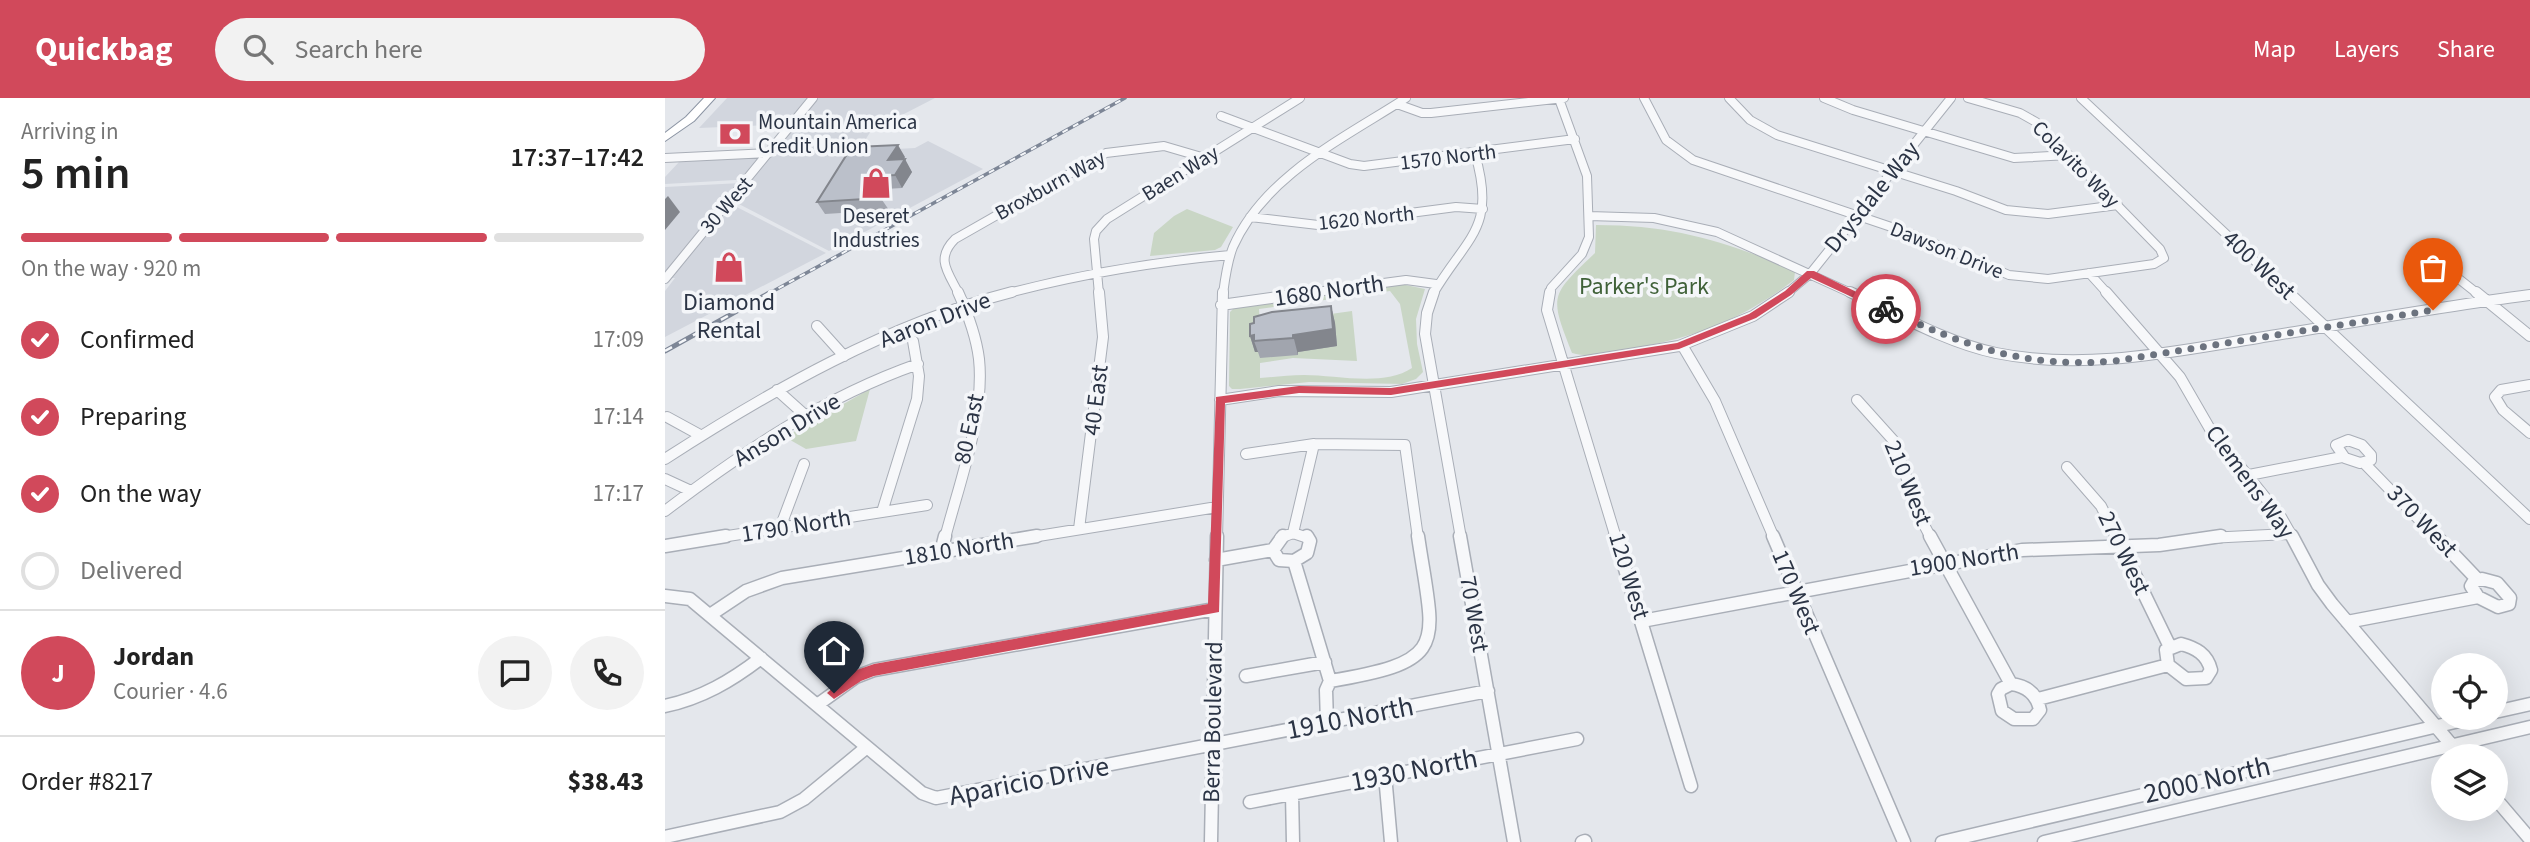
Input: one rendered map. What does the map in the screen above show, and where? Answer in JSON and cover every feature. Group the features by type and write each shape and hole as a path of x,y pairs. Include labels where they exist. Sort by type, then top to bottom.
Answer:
{"highway":[{"path":"665,138 690,119 710,98"},
{"path":"665,149 684,130 690,119"}],"street":[{"name":"30 West","path":"665,279 813,98"},
{"name":"Baen Way","path":"1097,271 1094,239 1103,223 1300,98"},
{"path":"1401,101 1422,113 1431,113 1562,98 1587,176 1589,216 1638,216 1692,225 1741,241 1944,336 1997,354 2074,363 2115,361 2530,295"},
{"name":"Dawson Drive","path":"1644,98 1663,135 1686,157 1909,233 2009,275 2047,279 2154,264 2164,258"},
{"path":"1729,98 1750,120 1777,135 2014,212 2048,214 2118,205"},
{"path":"1824,98 1845,107 2014,158 2069,155"},
{"name":"Drysdale Way","path":"1220,400 1289,390 1391,392 1565,366 1682,345 1753,316 1788,293 1810,274 1951,98"},
{"name":"Colavito Way","path":"1968,98 2030,117 2160,249 2164,258"},
{"name":"400 West","path":"2081,98 2530,519"},
{"name":"Berra Boulevard","path":"1211,842 1221,305 1230,255 1250,217 1296,172 1401,101"},
{"name":"1570 North","path":"1221,116 1323,154 1364,166 1475,154 1575,139"},
{"name":"Broxburn Way","path":"945,249 955,239 1102,154 1164,146 1205,158"},
{"path":"665,158 769,153"},
{"path":"1436,284 1467,246 1483,209 1484,191 1475,154"},
{"name":"1620 North","path":"1250,217 1318,225 1456,207 1483,209"},
{"name":"120 West","path":"1589,216 1586,249 1554,283 1547,298 1548,310 1691,786"},
{"name":"80 East","path":"941,552 979,386 976,340 943,260 945,249"},
{"name":"Aaron Drive","path":"665,459 777,390 844,356 964,307 1028,287 1097,271 1184,257 1230,255"},
{"path":"2445,268 2530,336"},
{"name":"40 East","path":"1079,529 1102,359 1103,337 1097,271"},
{"name":"Clemens Way","path":"2089,273 2180,377 2210,429 2281,517 2318,585 2431,720"},
{"name":"1680 North","path":"1221,305 1406,281 1436,284"},
{"name":"70 West","path":"1436,284 1424,325 1514,842"},
{"path":"817,326 844,356"},
{"path":"882,512 917,399 918,364 913,341"},
{"name":"170 West","path":"1682,345 1715,401 1904,842"},
{"name":"Anson Drive","path":"665,511 806,416 874,380 918,364"},
{"path":"2530,385 2501,390 2495,397 2503,410 2530,433"},
{"path":"777,390 806,416"},
{"name":"210 West","path":"1857,400 1893,440 1917,508 2011,684"},
{"path":"667,416 700,435"},
{"path":"2353,441 2366,448 2371,460 2365,464 2356,464 2342,457 2336,451 2337,443 2353,441"},
{"path":"1246,454 1314,444 1405,445 1431,625 1426,646 1407,663 1390,670 1330,681"},
{"path":"1293,533 1314,444"},
{"path":"2249,475 2342,457"},
{"path":"780,528 804,464"},
{"name":"370 West","path":"2365,464 2477,579 2492,581 2502,587 2510,601 2506,606 2498,607 2478,597"},
{"name":"270 West","path":"2067,467 2095,496 2170,647"},
{"path":"665,479 691,491"},
{"name":"1790 North","path":"665,547 927,505"},
{"name":"1810 North","path":"710,615 763,583 1217,507"},
{"path":"1293,533 1301,533 1310,541 1307,553 1294,561 1279,560 1273,550 1279,538 1293,533"},
{"name":"1900 North","path":"1642,621 1944,562 2022,550 2159,545 2243,534 2290,534"},
{"path":"1216,559 1273,550"},
{"path":"1294,561 1330,681 1326,690 1327,723"},
{"path":"2347,622 2478,597 2471,586 2477,579"},
{"name":"Aparicio Drive","path":"665,596 690,599 922,793 936,799 1212,745"},
{"path":"817,705 856,677 874,670 1215,608"},
{"path":"2181,644 2196,648 2207,658 2211,670 2206,678 2193,681 2179,676 2168,665 2165,654 2170,647 2181,644"},
{"path":"665,706 703,697 761,658"},
{"path":"1246,676 1325,662"},
{"path":"2038,699 2168,665"},
{"path":"2011,684 2029,690 2038,699 2040,710 2033,719 2021,721 2007,716 1997,699 2001,689 2011,684"},
{"name":"1910 North","path":"1212,745 1487,691"},
{"path":"2508,709 2530,704"},
{"name":"2000 North","path":"1942,842 2431,727"},
{"name":"2000 North","path":"2478,744 2530,727"},
{"name":"Clemens Way","path":"2439,730 2450,744"},
{"name":"1930 North","path":"1250,802 1577,739"},
{"path":"665,836 780,812 804,799 867,747"},
{"name":"2000 North","path":"2044,842 2431,757"},
{"path":"1385,775 1391,842"},
{"path":"1292,794 1293,842"},
{"path":"2508,813 2530,839"}],"shaded area":[{"path":"727,98 935,98 871,131 858,151 915,148 928,141 983,169 829,251 735,202 753,179 665,184 665,177 679,162 772,156 797,124 699,128"},
{"path":"741,183 727,202 826,253 665,337 665,291 675,278 665,278 665,187"}],"green space":[{"path":"1187,209 1233,227 1221,247 1215,250 1150,256 1154,233"},
{"name":"Parker's Park","path":"1596,225 1649,228 1696,236 1791,268 1795,272 1794,280 1755,307 1694,334 1605,354 1572,353 1557,307 1558,297 1569,279 1595,253"},
{"path":"1401,284 1425,289 1416,319 1417,344 1423,372 1416,379 1402,384 1309,382 1232,389 1229,386 1230,312 1234,308","holes":["1390,291 1400,304 1412,368 1401,374 1374,379 1304,375 1260,378 1260,363 1293,358 1357,361 1352,311 1260,324 1259,309"]},
{"path":"870,389 856,441 806,449 785,437"}],"building":[{"path":"898,145 888,160 905,159 895,175 878,176 870,189 881,198 817,202 849,151 855,147"},
{"path":"1331,306 1333,329 1293,335 1293,338 1254,341 1254,335 1250,336 1250,324 1254,323 1254,317 1272,312"}],"railway":[{"path":"768,294 1125,98"},
{"path":"665,351 771,292"}],"way so far":[{"path":"1886,309 1969,346 2012,357 2074,363 2115,361 2433,310"}],"place":[{"name":"Mountain America Credit Union","path":"735,134"},
{"name":"Deseret Industries","path":"876,183"},
{"name":"Diamond Rental","path":"729,267"}],"route":[{"path":"834,693 856,677 874,670 1215,608 1220,400 1299,389 1391,392 1679,346 1753,316 1788,293 1810,274 1886,309"}]}
